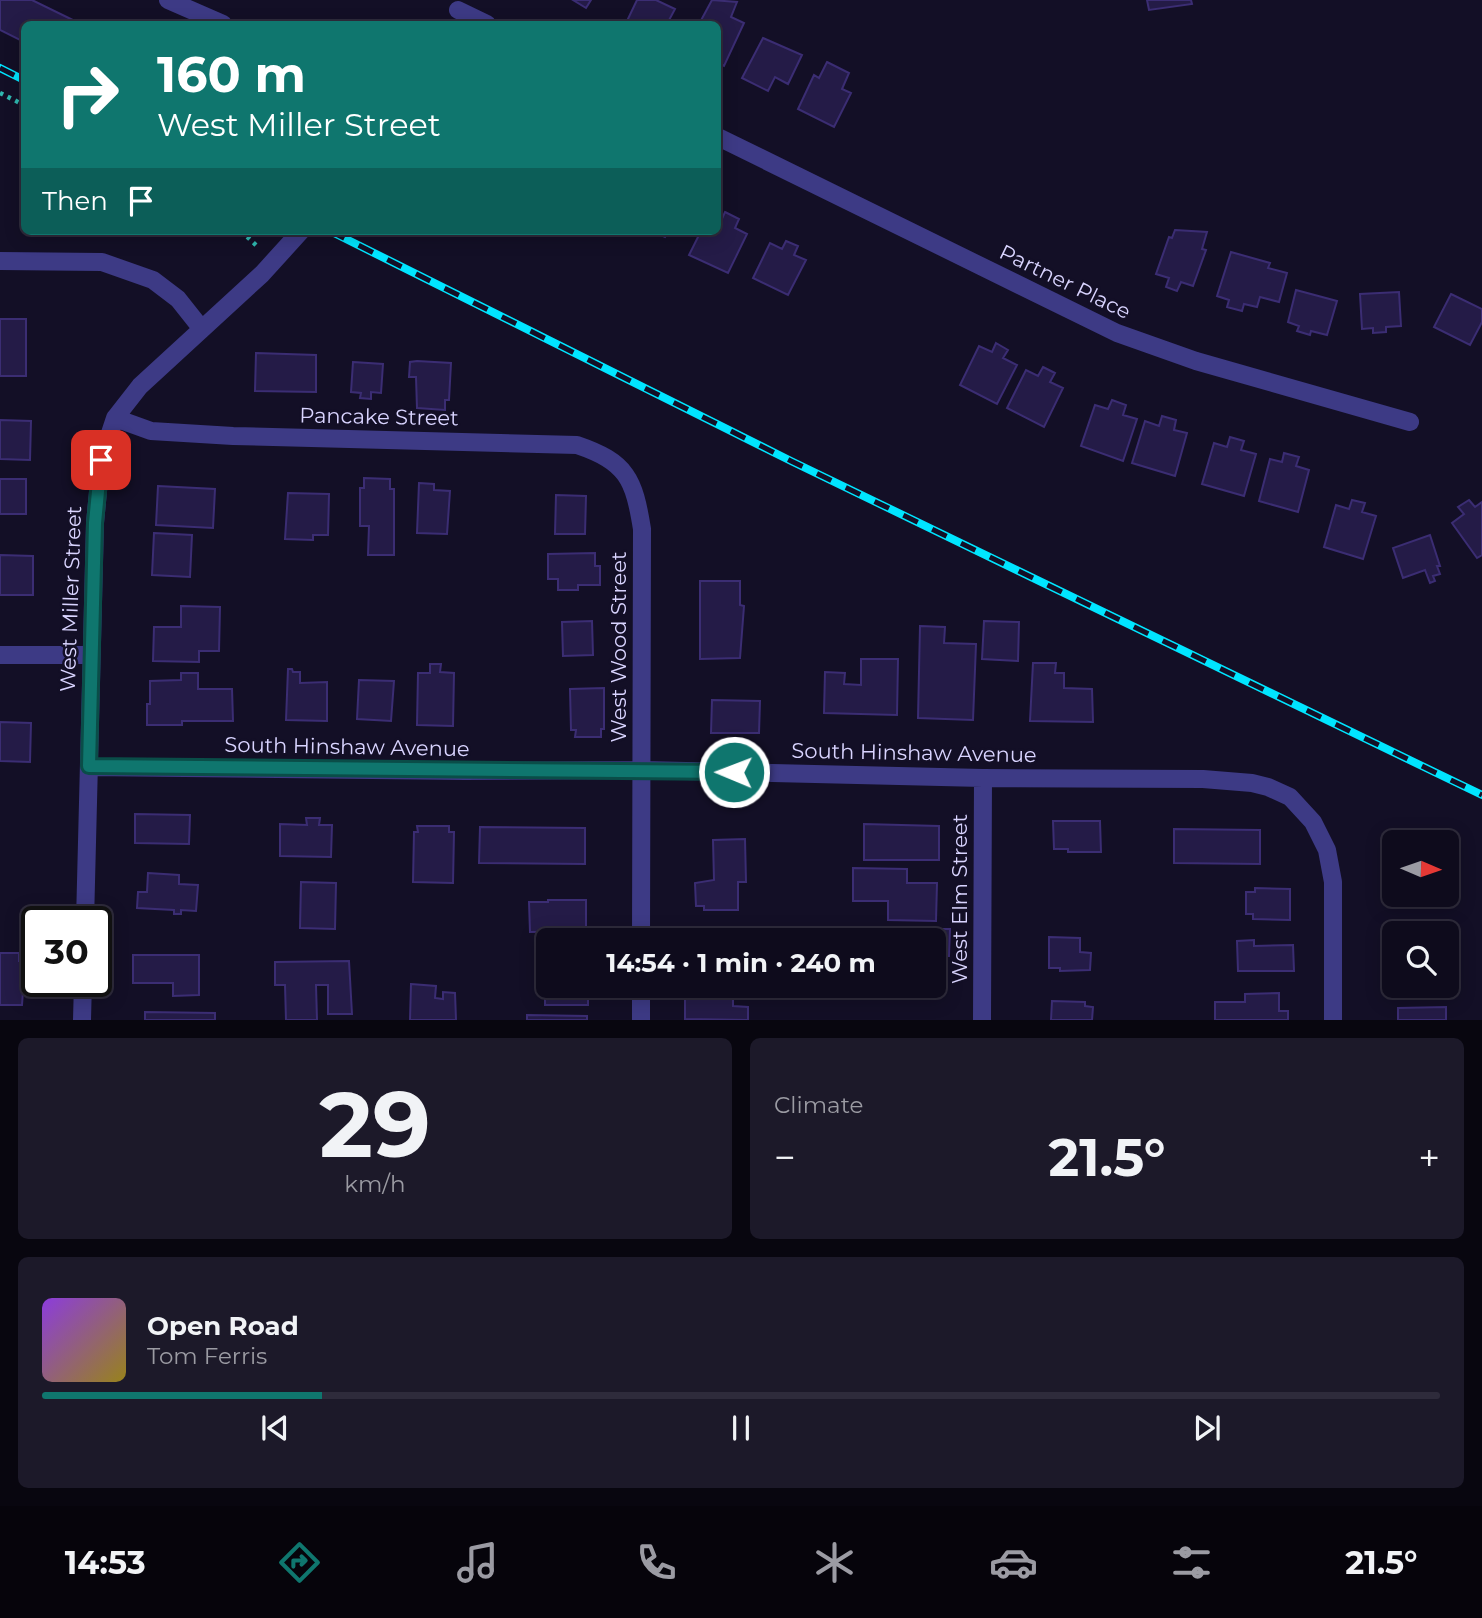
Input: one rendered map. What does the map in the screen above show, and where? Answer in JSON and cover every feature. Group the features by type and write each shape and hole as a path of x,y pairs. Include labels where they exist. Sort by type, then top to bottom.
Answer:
{"street":[{"path":"168,0 216,21"},
{"path":"457,12 480,21"},
{"name":"Partner Place","path":"721,138 1117,333 1196,361 1410,422"},
{"name":"West Miller Street","path":"85,906 91,655 98,477 101,460 116,418 140,386 262,274 297,235"},
{"path":"0,261 102,262 153,280 178,299 201,328"},
{"name":"Pancake Street","path":"116,418 151,431 208,435 577,445 614,461 630,482"},
{"name":"West Wood Street","path":"630,482 637,499 642,529 641,928"},
{"path":"0,655 91,655"},
{"name":"South Hinshaw Avenue","path":"89,766 1203,779 1268,787 1290,797 1313,822 1327,850 1333,882 1333,1020"},
{"name":"West Elm Street","path":"982,1020 983,778"},
{"path":"82,1020 83,997"},
{"path":"641,998 641,1020"}],"path":[{"path":"0,93 21,104"}],"building":[{"path":"0,0 32,0 75,21 21,21 21,40 0,30"},
{"path":"573,0 591,0 586,8"},
{"path":"637,0 656,0 675,9 669,21 627,21"},
{"path":"712,0 737,2 731,17 744,23 724,66 721,64 721,21 701,21"},
{"path":"1147,0 1191,0 1192,4 1149,10"},
{"path":"763,38 802,55 788,84 775,77 768,91 742,78"},
{"path":"827,62 849,73 842,89 851,93 834,127 798,109 814,75 819,78"},
{"path":"725,212 739,219 735,228 747,234 728,273 689,255 699,235 721,235 721,221"},
{"path":"1175,230 1207,232 1202,249 1206,250 1193,286 1181,282 1177,291 1166,287 1169,278 1156,274 1169,237 1172,238"},
{"path":"786,241 798,246 794,255 806,260 788,295 753,278 770,243 782,249"},
{"path":"1231,252 1270,263 1268,268 1287,273 1279,302 1260,297 1257,307 1244,304 1242,311 1227,307 1229,300 1217,296"},
{"path":"1296,290 1337,301 1327,335 1311,331 1310,335 1297,331 1299,326 1288,322"},
{"path":"1399,292 1401,326 1386,327 1386,332 1373,333 1373,328 1362,329 1360,294"},
{"path":"1451,294 1482,309 1482,322 1470,345 1434,327"},
{"path":"0,319 26,319 26,376 0,376"},
{"path":"996,343 1008,350 1003,358 1017,365 997,404 960,385 979,346 992,352"},
{"path":"256,353 316,355 316,392 255,391"},
{"path":"353,362 383,364 381,393 371,392 371,399 360,398 361,393 351,392"},
{"path":"410,362 451,363 449,400 445,400 445,410 417,408 416,377 409,377"},
{"path":"1043,367 1055,373 1050,382 1063,388 1044,427 1007,408 1026,370 1038,376"},
{"path":"1112,400 1126,405 1123,415 1137,419 1123,461 1081,446 1095,405 1108,409"},
{"path":"1162,416 1176,420 1174,430 1187,433 1175,476 1132,463 1145,421 1159,426"},
{"path":"0,420 31,421 30,460 0,459"},
{"path":"1230,437 1244,441 1241,450 1256,454 1244,496 1202,484 1214,443 1227,447"},
{"path":"1284,453 1299,457 1296,466 1309,470 1298,512 1259,501 1270,459 1282,462"},
{"path":"364,478 390,479 390,489 394,489 394,555 368,555 369,526 360,526 360,488 364,488"},
{"path":"0,479 26,479 26,514 0,514"},
{"path":"419,483 434,484 434,490 450,491 447,534 417,533"},
{"path":"158,486 215,489 213,528 156,525"},
{"path":"288,493 329,494 328,535 313,535 313,540 285,539"},
{"path":"556,495 586,496 585,534 555,534"},
{"path":"1352,500 1365,503 1362,512 1376,516 1363,559 1324,547 1336,505 1349,509"},
{"path":"1469,500 1475,507 1482,502 1482,555 1477,558 1452,523 1464,514 1458,507"},
{"path":"154,533 192,535 190,577 152,575"},
{"path":"1430,535 1440,574 1433,576 1435,581 1430,583 1425,570 1403,578 1393,548"},
{"path":"595,553 595,566 600,566 600,585 578,585 578,590 558,590 558,579 548,579 548,554"},
{"path":"0,555 33,556 33,595 0,595"},
{"path":"700,581 740,581 740,605 744,606 740,658 700,659"},
{"path":"181,606 220,607 219,651 199,651 199,662 153,661 154,627 181,627"},
{"path":"592,621 593,655 563,656 562,622"},
{"path":"984,621 1019,622 1018,661 982,659"},
{"path":"920,626 945,627 944,643 976,644 973,720 918,718"},
{"path":"861,659 898,659 897,715 824,713 825,672 845,673 844,684 861,685"},
{"path":"1033,663 1056,663 1055,673 1064,673 1064,688 1092,689 1093,722 1030,721"},
{"path":"430,664 441,664 440,672 454,673 453,726 417,725 418,673 430,673"},
{"path":"288,669 300,672 300,683 327,682 327,721 286,720"},
{"path":"181,673 198,673 198,689 232,689 233,721 182,721 182,725 147,725 150,681 181,680"},
{"path":"359,680 394,681 391,721 357,719"},
{"path":"604,688 604,729 601,729 601,737 575,737 576,730 571,730 570,689"},
{"path":"712,700 760,701 759,733 711,733"},
{"path":"0,722 31,723 30,762 0,761"},
{"path":"135,814 190,815 189,844 135,843"},
{"path":"306,818 320,818 319,825 332,825 331,857 280,856 280,824 307,825"},
{"path":"1053,821 1100,821 1101,852 1068,852 1068,849 1054,849"},
{"path":"864,824 939,826 939,860 864,860"},
{"path":"417,826 449,826 449,832 454,832 453,883 413,882 414,832 418,832"},
{"path":"480,827 585,828 585,864 479,863"},
{"path":"1174,829 1260,830 1260,864 1174,863"},
{"path":"745,839 746,882 738,882 738,910 704,910 704,906 696,906 695,883 714,880 713,840"},
{"path":"853,868 907,869 907,883 937,883 936,921 888,920 888,901 853,901"},
{"path":"148,873 179,875 179,884 198,885 196,911 181,910 181,914 174,914 174,910 137,908 138,892 147,892"},
{"path":"301,882 336,883 335,929 300,928"},
{"path":"1255,888 1290,889 1290,920 1253,919 1253,914 1246,914 1246,892 1255,892"},
{"path":"586,900 586,928 536,928 536,932 530,932 529,902"},
{"path":"946,929 950,929 949,956 946,956"},
{"path":"1049,937 1080,938 1080,952 1091,953 1090,970 1060,971 1060,968 1049,968"},
{"path":"1254,940 1254,946 1293,945 1294,971 1238,971 1237,941"},
{"path":"0,953 19,953 22,1005 0,1005"},
{"path":"133,955 199,955 199,995 173,996 173,983 133,983"},
{"path":"349,961 352,1014 328,1014 328,985 316,985 317,1020 286,1020 285,985 275,985 275,962"},
{"path":"411,984 436,986 435,998 443,999 443,992 455,993 456,1020 410,1020"},
{"path":"1279,993 1279,1011 1288,1011 1288,1020 1215,1020 1215,1002 1245,1002 1245,994"},
{"path":"545,998 588,998 588,1005 545,1005"},
{"path":"685,998 733,998 733,1006 748,1007 748,1020 685,1019"},
{"path":"1052,1001 1085,1002 1085,1006 1093,1007 1092,1020 1051,1020"},
{"path":"1446,1007 1446,1020 1398,1020 1398,1008"},
{"path":"145,1012 215,1013 215,1020 145,1020"},
{"path":"527,1015 587,1016 587,1020 527,1020"}],"railway":[{"path":"0,68 21,78"},
{"path":"338,235 791,461 1482,795"}],"route":[{"path":"101,460 95,523 89,766 734,772"}]}
